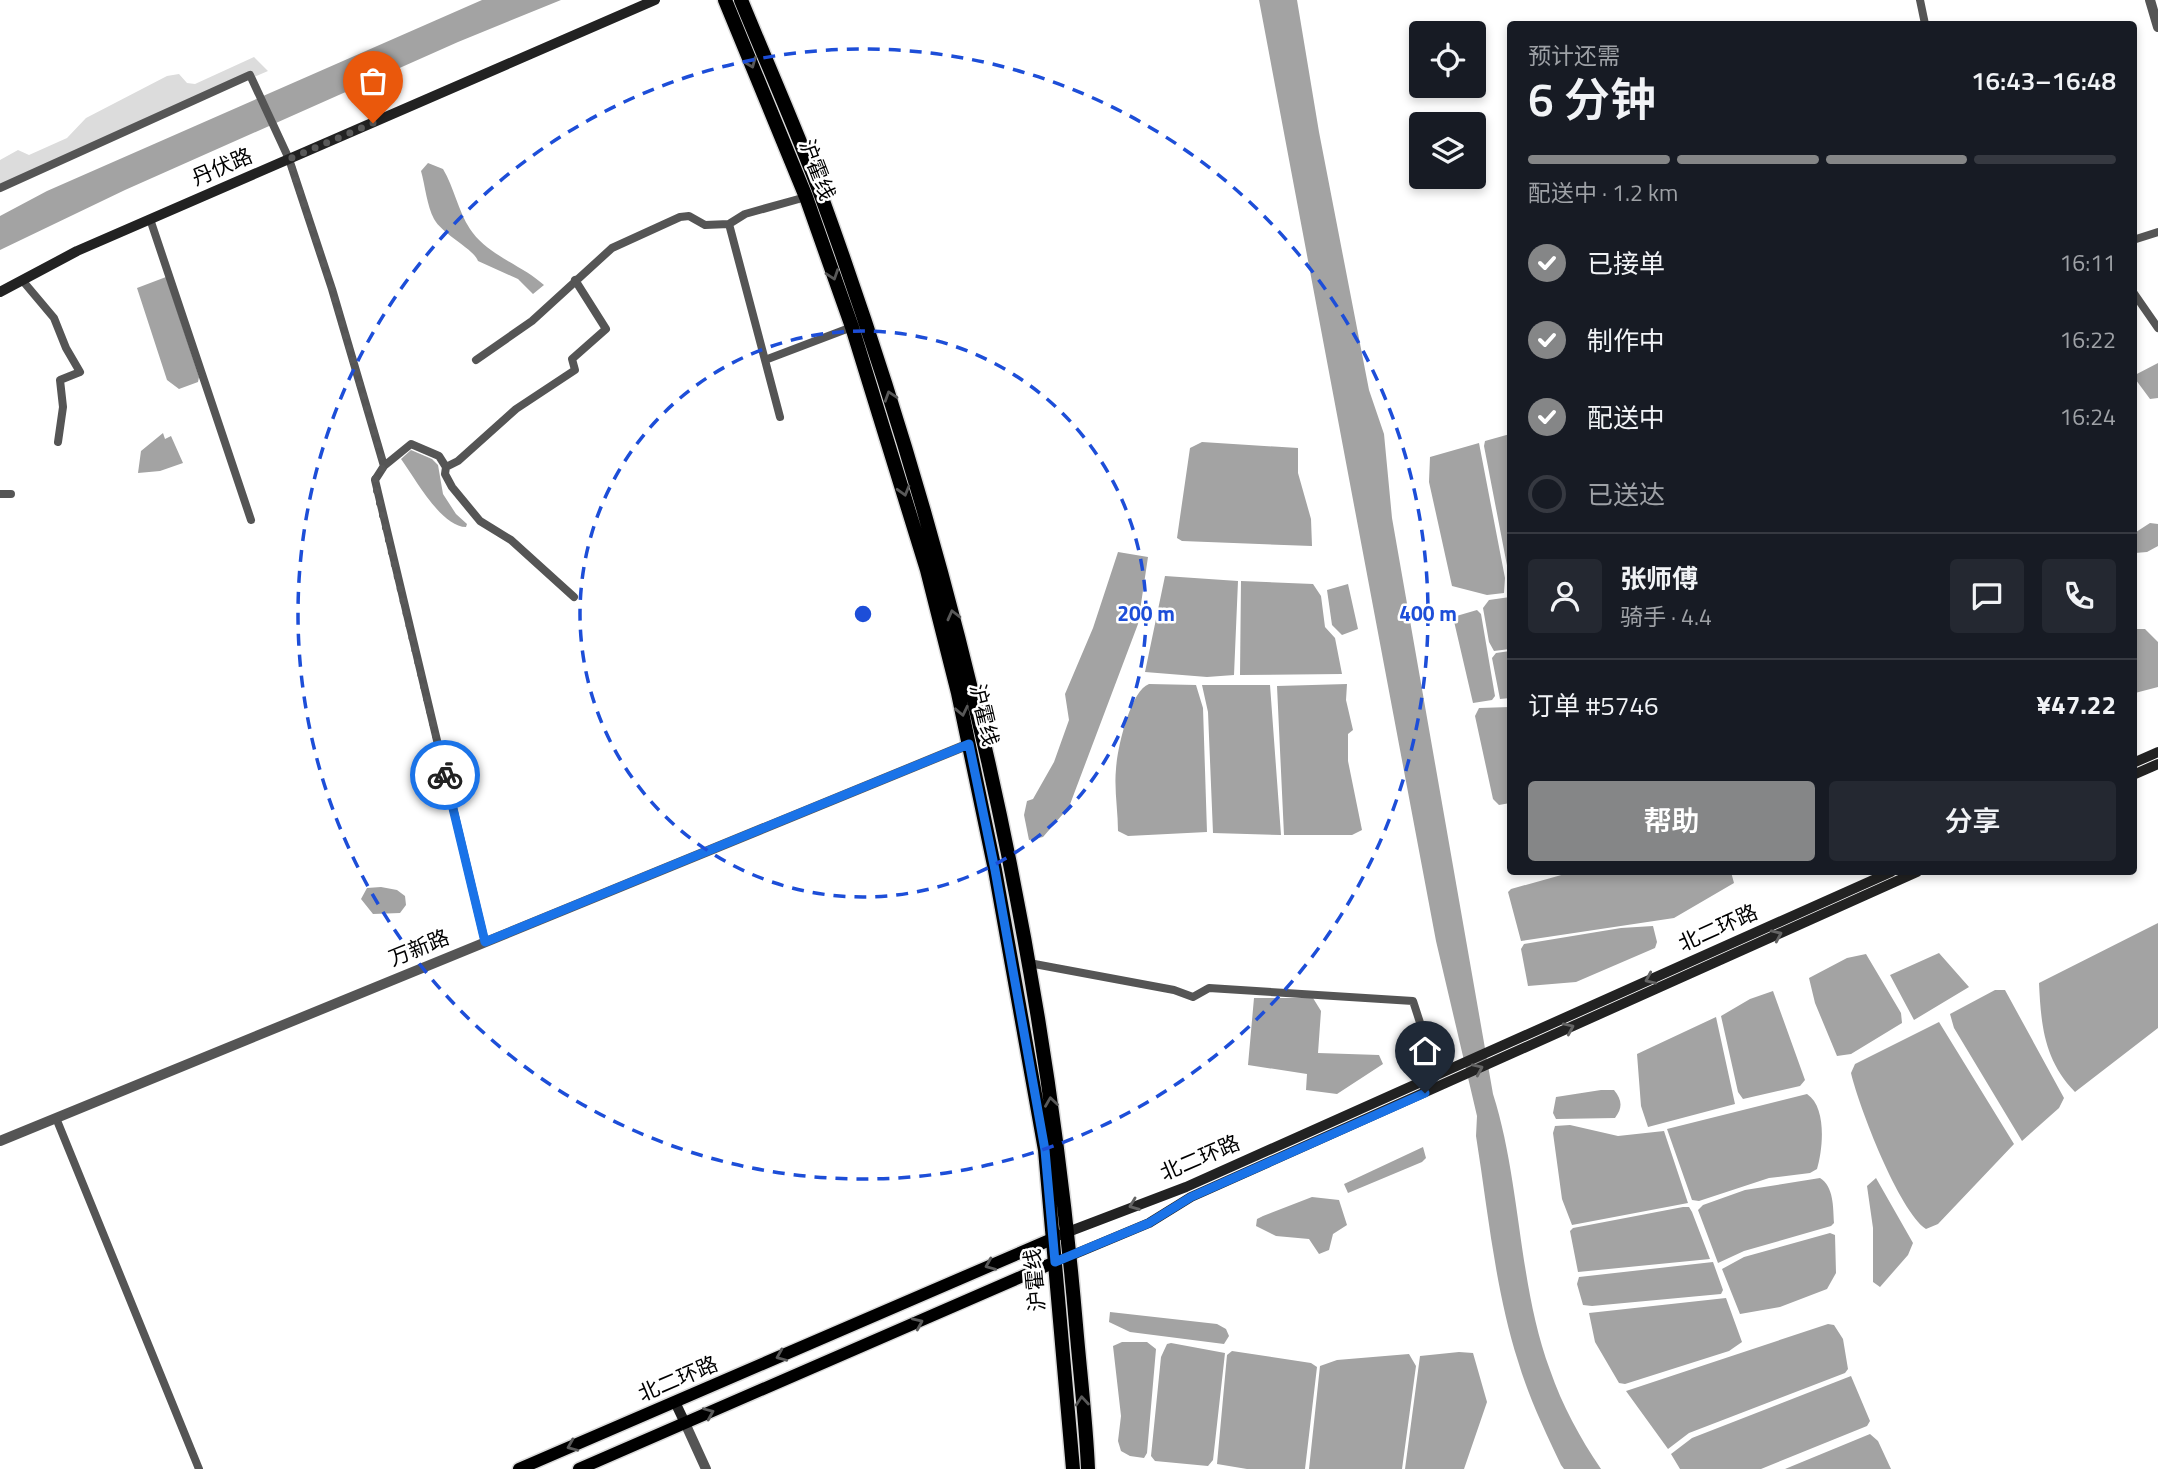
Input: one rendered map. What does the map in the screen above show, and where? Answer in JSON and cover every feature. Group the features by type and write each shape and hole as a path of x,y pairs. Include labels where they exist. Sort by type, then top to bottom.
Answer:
{"highway":[{"name":"沪霍线","path":"725,0 813,195 927,570 969,744 995,870 1045,1150 1073,1469"},
{"name":"沪霍线","path":"741,0 903,436 972,688 1029,962 1068,1232 1088,1469"}],"main road":[{"name":"丹伏路","path":"0,292 77,251 655,0"},
{"path":"2137,761 2158,752"},
{"path":"2137,773 2158,764"},
{"name":"北二环路","path":"1505,1050 1884,875"},
{"name":"北二环路","path":"519,1469 1068,1232 1186,1187 1910,875"},
{"name":"北二环路","path":"579,1469 1149,1223 1191,1197 1443,1076"},
{"path":"675,1402 685,1423"}],"street":[{"path":"1920,0 1924,21"},
{"path":"2150,0 2158,27"},
{"path":"0,188 250,75 289,159 332,289 384,466"},
{"path":"476,360 532,321 612,248 680,217 689,216 705,225 729,224 745,214 813,195"},
{"path":"150,219 251,520"},
{"path":"729,224 780,417"},
{"path":"2137,239 2158,232"},
{"path":"22,280 54,318 66,348 80,372 60,380 63,407 58,442"},
{"path":"446,467 458,461 516,409 575,370 572,359 606,329 575,280"},
{"path":"2137,298 2158,328"},
{"path":"765,360 852,327"},
{"path":"485,942 374,480 384,466 411,444 439,456 452,486 480,521 511,540 574,597"},
{"path":"0,494 11,494"},
{"name":"万新路","path":"0,1141 969,744"},
{"path":"1029,962 1174,990 1193,997 1198,991 1220,988 1413,1001 1443,1076"},
{"path":"56,1118 199,1469"},
{"path":"685,1423 706,1469"}],"shaded area":[{"path":"482,0 561,0 458,42 125,190 0,250 0,216 47,191"},
{"path":"1259,0 1297,0 1319,132 1369,390 1384,434 1392,518 1493,1094 1509,1162 1532,1303 1540,1337 1560,1396 1601,1469 1564,1469 1561,1465 1527,1388 1503,1306 1476,1136 1477,1116 1436,941"},
{"path":"254,57 268,71 0,186 0,160 18,150 29,155 67,138 86,118 167,76 179,74 187,83 195,84"},
{"path":"428,163 443,169 466,222 477,238 544,285 533,294 518,279 478,261 438,225 430,208 421,171"},
{"path":"166,277 199,377 198,382 179,389 167,380 137,288"},
{"path":"2158,363 2158,398 2150,399 2137,381 2137,374"},
{"path":"163,433 165,439 171,436 183,463 160,471 138,473 141,451"},
{"path":"1507,435 1507,565 1484,446 1485,441"},
{"path":"1202,442 1298,448 1298,473 1311,519 1312,546 1182,541 1177,538 1190,448"},
{"path":"1479,443 1505,578 1504,593 1487,595 1452,586 1429,482 1430,457"},
{"path":"411,450 432,459 438,465 443,494 456,514 467,524 466,527 447,519 421,489 401,459"},
{"path":"2150,523 2158,524 2158,546 2147,552 2137,553 2137,531"},
{"path":"1118,552 1148,557 1138,624 1069,807 1043,837 1029,840 1024,815 1027,801 1033,799 1054,762 1069,720 1065,694 1093,628"},
{"path":"1165,576 1238,581 1234,675 1207,677 1145,672"},
{"path":"1241,581 1313,584 1321,596 1325,627 1335,638 1342,674 1240,675"},
{"path":"1348,584 1358,629 1342,635 1332,625 1327,590"},
{"path":"1507,597 1507,649 1494,651 1489,642 1483,608 1489,600"},
{"path":"1477,610 1481,614 1495,696 1492,700 1473,703 1453,617"},
{"path":"2137,629 2145,629 2158,642 2158,687 2137,692"},
{"path":"1507,651 1507,698 1500,699 1492,658 1496,653"},
{"path":"1149,684 1196,685 1203,708 1207,832 1128,836 1118,831 1116,777 1119,749 1130,709 1142,689"},
{"path":"1347,684 1346,700 1353,730 1348,734 1348,761 1362,830 1352,835 1284,835 1277,686"},
{"path":"1202,685 1270,685 1281,835 1213,833 1208,712"},
{"path":"1507,707 1507,804 1499,805 1493,799 1475,716 1479,708"},
{"path":"1561,875 1732,875 1734,883 1674,918 1521,941 1508,892"},
{"path":"367,888 397,890 405,896 406,905 400,913 373,914 361,899"},
{"path":"2158,923 2158,1028 2075,1092 2057,1067 2046,1041 2039,983"},
{"path":"1653,926 1657,942 1655,948 1576,982 1528,986 1521,949 1524,944 1621,928"},
{"path":"1939,953 1969,987 1914,1020 1890,975"},
{"path":"1866,954 1901,1013 1902,1023 1851,1054 1837,1056 1815,1003 1809,978 1847,958"},
{"path":"1995,990 2005,990 2064,1098 2059,1108 2022,1141 1954,1028 1950,1014"},
{"path":"1773,991 1805,1080 1800,1086 1743,1099 1738,1092 1721,1016 1750,999"},
{"path":"1254,998 1313,998 1321,1011 1318,1053 1379,1055 1383,1064 1337,1094 1306,1090 1307,1074 1248,1065"},
{"path":"1716,1017 1735,1104 1648,1127 1641,1106 1637,1054"},
{"path":"1939,1022 2014,1144 1938,1224 1926,1229 1915,1219 1904,1202 1881,1157 1851,1073 1855,1064"},
{"path":"1614,1090 1619,1097 1620,1107 1615,1118 1556,1119 1553,1113 1556,1097"},
{"path":"1807,1094 1818,1108 1821,1118 1822,1140 1817,1169 1810,1173 1769,1178 1699,1201 1692,1200 1667,1129"},
{"path":"1570,1125 1618,1136 1664,1131 1688,1203 1572,1225 1562,1199 1553,1133 1555,1126"},
{"path":"1423,1147 1426,1158 1422,1162 1348,1193 1344,1184"},
{"path":"1820,1178 1828,1187 1832,1198 1834,1223 1831,1226 1744,1251 1718,1263 1698,1210 1703,1205 1745,1190"},
{"path":"1876,1178 1913,1243 1908,1255 1880,1287 1873,1282 1873,1228 1867,1186"},
{"path":"1312,1197 1339,1200 1347,1225 1333,1234 1329,1250 1319,1254 1309,1239 1276,1236 1256,1226 1257,1219"},
{"path":"1689,1207 1692,1212 1710,1259 1578,1272 1570,1231 1573,1228"},
{"path":"1830,1233 1835,1235 1836,1273 1827,1289 1780,1307 1740,1314 1722,1269 1744,1257"},
{"path":"1713,1262 1723,1290 1721,1294 1592,1306 1583,1305 1577,1284 1579,1277"},
{"path":"1726,1298 1742,1342 1729,1351 1625,1384 1619,1383 1595,1342 1589,1313"},
{"path":"1110,1312 1217,1324 1226,1329 1229,1336 1224,1344 1130,1332 1109,1322"},
{"path":"1828,1324 1834,1325 1843,1339 1848,1369 1845,1373 1689,1433 1668,1449 1626,1391"},
{"path":"1122,1342 1147,1342 1156,1349 1147,1453 1144,1458 1130,1456 1121,1451 1118,1441 1121,1416 1113,1346"},
{"path":"1167,1344 1225,1353 1213,1460 1208,1466 1155,1461 1151,1456 1161,1357"},
{"path":"1232,1351 1311,1363 1317,1367 1305,1469 1247,1469 1217,1464 1227,1355"},
{"path":"1473,1353 1487,1402 1464,1469 1405,1469 1420,1356"},
{"path":"1409,1354 1416,1366 1402,1469 1309,1469 1320,1366 1337,1360"},
{"path":"1851,1376 1870,1421 1867,1426 1761,1469 1680,1469 1671,1454 1692,1438"},
{"path":"1870,1434 1878,1441 1891,1469 1785,1469"}],"way so far":[{"path":"373,123 289,159 332,289 384,466 374,480 445,775"}],"route":[{"path":"445,775 485,942 969,744 995,870 1045,1150 1055,1262 1149,1223 1191,1197 1425,1093"}]}
